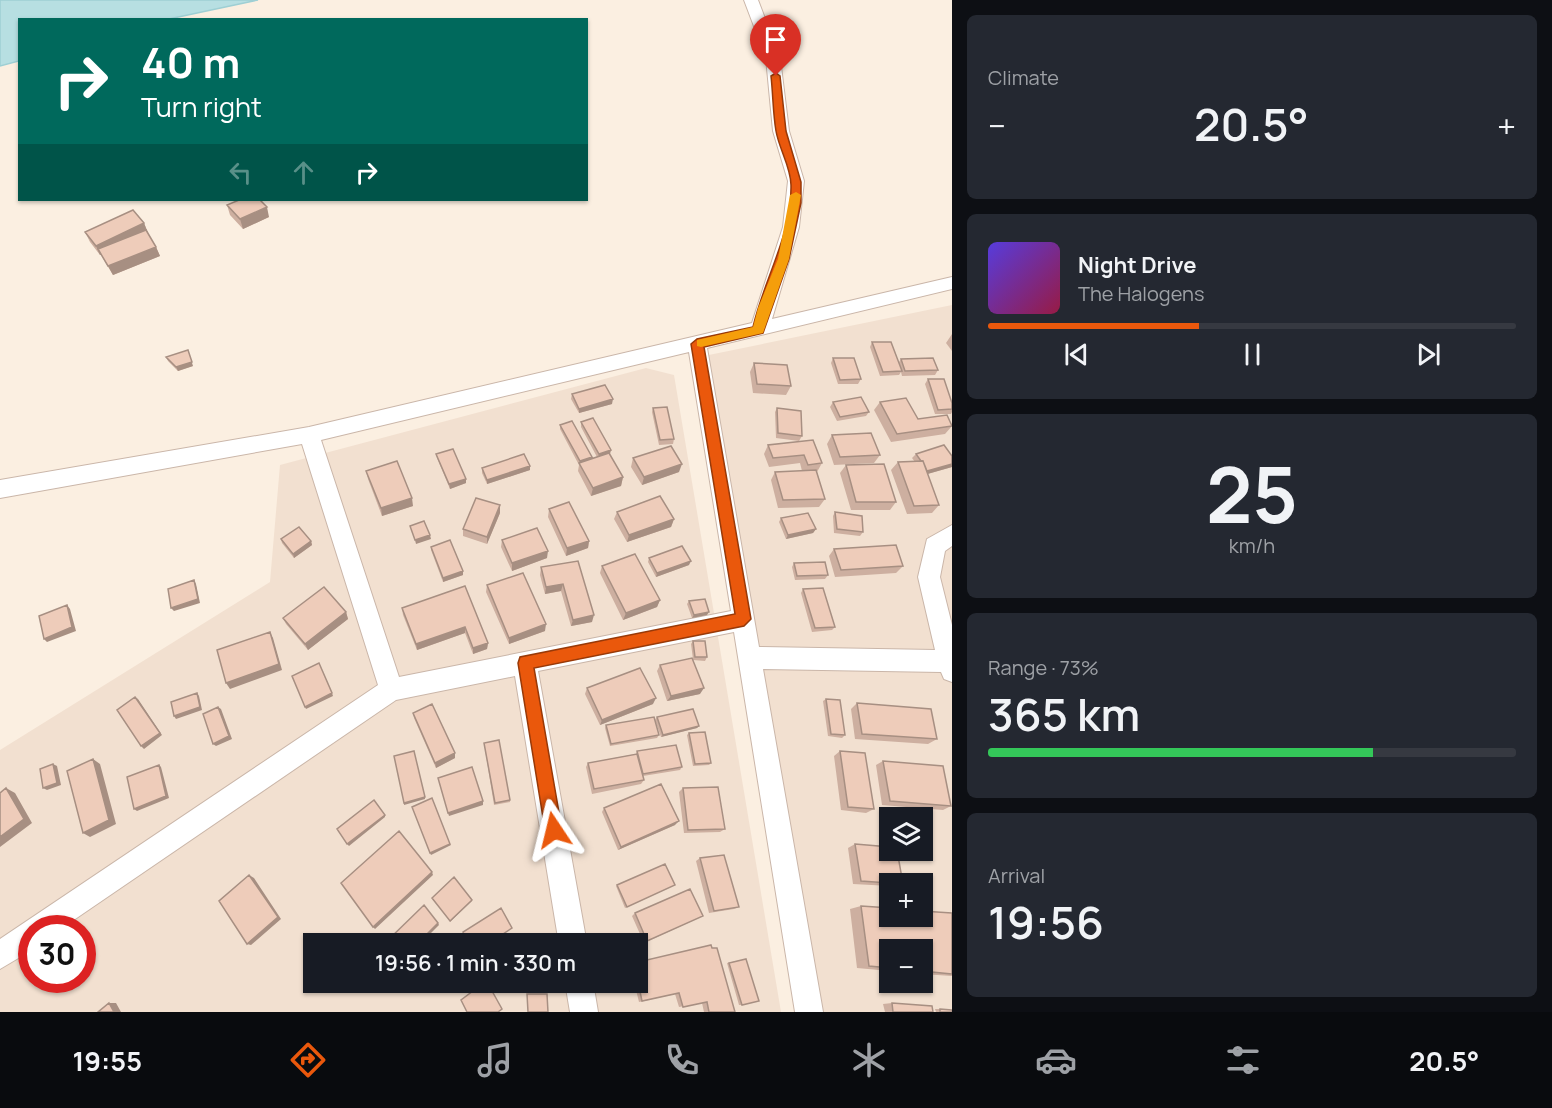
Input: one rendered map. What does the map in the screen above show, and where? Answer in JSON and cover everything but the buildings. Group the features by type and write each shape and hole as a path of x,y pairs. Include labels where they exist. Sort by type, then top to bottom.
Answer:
{"street":[{"path":"751,0 767,37 773,58 781,131 796,182 791,227 759,330"},
{"path":"0,489 309,435 952,283"},
{"path":"697,344 809,1012"},
{"path":"309,435 391,690"},
{"path":"750,658 950,666 929,577 935,546 952,534"},
{"path":"58,915 391,690 744,619"},
{"path":"525,663 571,933"},
{"path":"0,955 18,943"},
{"path":"581,993 584,1012"}],"shaded area":[{"path":"952,305 952,1012 810,1012 699,357"},
{"path":"646,368 674,375 781,1012 0,1012 0,750 270,582 280,465"}],"water":[{"path":"0,0 258,0 174,18 18,18 18,61 0,66"}],"slow traffic":[{"path":"701,343 759,330 764,308 783,259 796,195"}],"route":[{"path":"554,830 535,710 525,663 744,619 697,344 759,330 764,308 783,259 791,227 796,182 781,131 776,76"}]}
